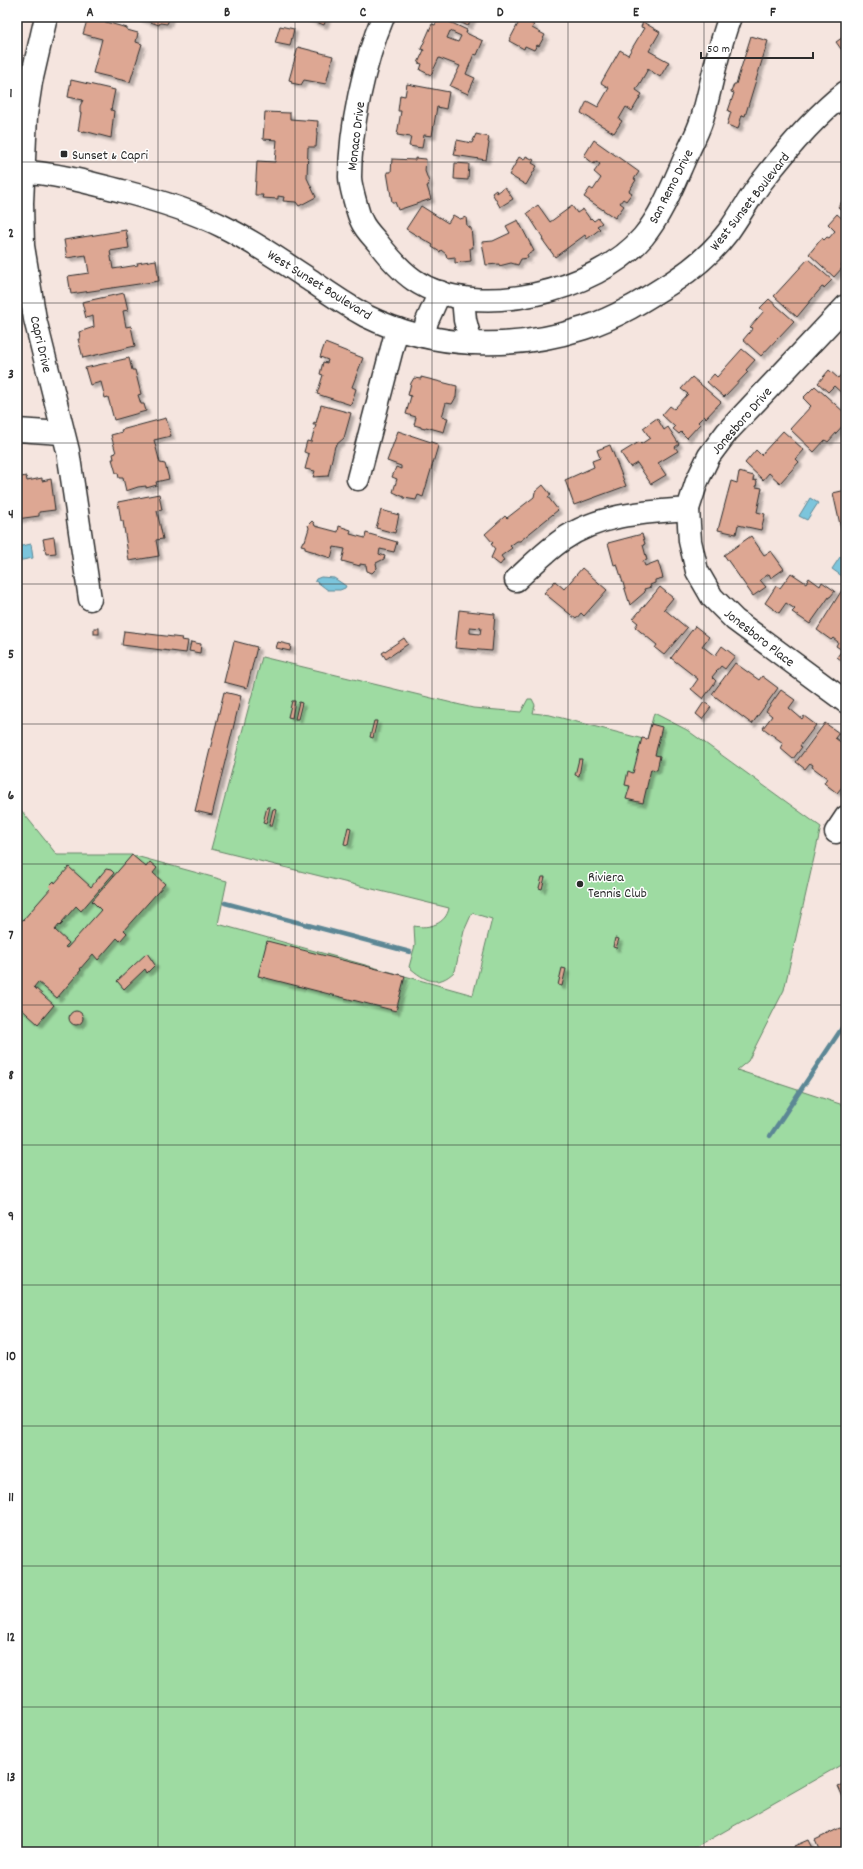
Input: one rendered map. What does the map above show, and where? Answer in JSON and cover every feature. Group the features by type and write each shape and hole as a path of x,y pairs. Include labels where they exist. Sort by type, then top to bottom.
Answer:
{"street":[{"name":"Capri Drive","path":"46,17 31,82 20,172 23,246 36,318 62,433 68,451 90,599"},
{"name":"Monaco Drive","path":"383,17 365,72 354,122 350,179 362,222 386,253 414,280 440,292 464,298"},
{"name":"San Remo Drive","path":"464,298 491,300 541,294 583,279 616,260 642,238 660,213 701,121 730,17"},
{"name":"West Sunset Boulevard","path":"20,172 47,174 99,185 189,211 221,225 259,246 365,315 397,329 423,336 471,343 511,343 545,338 584,328 624,311 673,281 700,262 726,234 763,181 796,141 846,92"},
{"path":"423,336 427,321 440,292"},
{"path":"464,298 465,320 471,343"},
{"name":"Jonesboro Drive","path":"688,509 697,481 709,456 727,432 846,306"},
{"path":"358,479 397,329"},
{"path":"17,430 62,433"},
{"path":"516,580 540,557 563,539 586,526 615,517 688,509"},
{"name":"Jonesboro Place","path":"688,509 690,541 697,571 712,597 734,620 846,702"}],"green space":[{"path":"262,657 473,708 521,712 528,699 532,699 535,705 533,713 550,715 647,740 654,713 687,730 821,827 784,990 748,1061 737,1070 846,1106 846,1762 688,1852 17,1852 17,805 57,855 132,855 227,881 218,924 473,995 492,919 472,913 464,931 455,971 443,980 432,981 421,976 409,967 415,945 414,926 425,927 441,922 449,908 211,849"}],"water":[{"path":"810,498 818,503 807,520 799,516"},
{"path":"31,544 33,558 17,561 17,547"},
{"path":"840,557 846,561 844,567 846,568 846,579 832,569"},
{"path":"321,577 334,578 346,586 340,590 328,590 315,581"}],"building":[{"path":"88,17 127,28 127,30 138,33 136,42 142,44 130,82 93,73 102,39 83,34"},
{"path":"136,17 170,17 167,24 160,23 159,25"},
{"path":"304,17 327,17 324,25"},
{"path":"439,17 467,30 466,33 483,41 477,55 474,54 466,74 475,78 468,94 450,86 460,66 439,58 431,75 420,70 422,64 418,63 424,50 421,49 432,24 435,25","holes":["450,31 461,36 458,42 447,38"]},
{"path":"450,17 473,17 468,26"},
{"path":"521,18 534,25 532,28 545,35 539,46 537,45 534,50 525,46 524,49 509,41"},
{"path":"643,22 660,32 649,51 669,62 660,77 648,69 636,90 642,94 632,111 626,107 619,119 622,121 614,133 581,113 587,101 598,107 609,88 601,83 620,50 628,55 644,28 641,27"},
{"path":"280,26 294,29 290,46 275,43"},
{"path":"846,35 846,46 841,49 836,42"},
{"path":"751,36 768,41 745,116 742,115 738,129 727,125 731,112 728,111 734,93 731,92 734,84 736,84"},
{"path":"298,47 333,56 326,84 304,80 301,85 291,83 292,81 289,80"},
{"path":"71,80 115,90 111,110 114,111 111,138 84,131 78,131 81,113 80,106 83,100 68,97"},
{"path":"407,84 449,92 446,109 437,107 432,136 424,135 422,148 409,146 411,137 397,135 401,111 398,111 400,95 405,96"},
{"path":"265,112 290,113 290,119 318,121 316,147 308,147 307,178 316,197 299,206 296,202 283,201 284,197 278,196 278,199 262,198 263,195 255,195 257,161 275,162 277,140 263,139"},
{"path":"476,134 489,137 486,160 454,155 457,140 472,143"},
{"path":"594,140 639,172 629,191 632,193 626,201 623,199 620,203 624,206 615,218 584,197 590,188 593,190 601,178 594,172 600,164 596,161 594,164 584,156"},
{"path":"526,156 534,160 532,163 537,166 526,185 509,175 519,157 524,160"},
{"path":"415,158 426,159 425,171 429,182 427,186 431,199 398,210 395,202 392,202 387,172 391,172 392,159 415,160"},
{"path":"455,163 469,164 468,180 454,179"},
{"path":"505,187 513,199 500,207 492,193 496,190 497,193"},
{"path":"846,196 846,214 838,207"},
{"path":"538,205 550,222 572,206 577,213 583,209 590,219 591,218 594,221 598,218 602,223 597,226 600,229 587,239 585,235 555,257 542,239 543,238 527,213"},
{"path":"421,206 448,223 453,215 460,219 466,217 467,226 471,228 473,248 470,248 471,261 455,263 455,257 447,258 446,254 441,250 440,252 432,247 433,245 406,229"},
{"path":"837,214 846,222 846,260 841,265 843,267 834,277 809,254 822,238 824,240 827,237 829,238 835,231 828,224"},
{"path":"518,220 534,251 527,255 528,258 521,259 518,265 511,263 499,266 499,264 486,265 482,242 493,241 510,233 506,226"},
{"path":"126,230 129,248 110,251 113,269 138,265 137,263 156,260 159,281 71,294 68,276 89,273 86,255 67,258 64,240"},
{"path":"808,259 832,280 824,288 822,287 797,317 774,296"},
{"path":"124,293 128,310 123,311 126,327 131,326 135,346 83,358 78,339 80,339 79,332 94,327 93,316 86,318 82,302"},
{"path":"769,299 794,321 761,356 743,340 753,328 750,327 764,311 760,308"},
{"path":"325,343 363,358 352,387 356,389 351,405 317,394 323,375 320,374 323,362 327,363 328,360 320,357"},
{"path":"742,349 755,360 746,370 748,372 724,397 707,382 714,374 717,377"},
{"path":"129,358 132,370 135,370 141,394 138,395 141,404 144,404 146,411 114,420 108,397 105,398 101,382 90,385 85,368"},
{"path":"846,369 846,397 834,386 828,392 818,383 829,370 838,378"},
{"path":"421,377 457,386 456,397 452,404 446,403 442,417 448,418 444,432 426,427 425,429 414,425 416,417 406,414 411,396 408,395 411,383 414,378 421,379"},
{"path":"692,377 721,402 706,418 704,416 698,422 700,424 687,438 681,432 679,434 673,429 675,427 662,415 670,406 674,409 688,394 681,389"},
{"path":"815,386 846,414 846,422 828,442 825,440 814,452 790,429 811,406 803,398"},
{"path":"321,405 351,413 344,438 335,446 328,476 313,477 315,471 305,469 309,454 304,452 307,441 311,442 316,425 313,425 314,422 316,423"},
{"path":"166,418 171,436 154,440 160,463 165,464 169,479 156,482 157,485 146,488 146,486 138,487 126,491 123,478 119,478 118,473 116,473 112,459 114,459 113,454 116,453 111,435 122,432 121,430"},
{"path":"657,418 664,430 668,427 679,444 675,447 678,451 658,463 666,475 651,484 637,463 630,467 621,453 639,442 641,444 650,438 643,428"},
{"path":"398,431 437,444 438,446 423,497 418,495 416,500 404,498 393,492 397,479 392,477 396,467 401,469 401,466 387,461"},
{"path":"783,431 804,450 796,459 799,462 780,483 769,473 763,480 745,463 756,450 761,455"},
{"path":"610,445 626,486 574,505 565,480 594,467 592,461 600,458 597,450"},
{"path":"739,472 754,476 753,480 757,481 756,487 762,488 757,512 765,514 761,530 738,525 736,534 718,530 731,481 737,483"},
{"path":"26,476 27,481 42,478 42,481 51,479 55,510 39,512 39,516 17,519 17,478"},
{"path":"543,485 551,495 548,497 558,510 520,541 517,541 510,546 512,548 501,556 504,560 500,565 491,558 495,549 491,544 493,543 485,534 505,516 507,518 534,497 535,492"},
{"path":"846,490 846,547 845,547 833,493"},
{"path":"159,494 162,510 157,511 163,539 156,540 159,556 129,561 123,521 121,521 118,502"},
{"path":"381,510 399,515 395,533 376,528"},
{"path":"312,521 315,526 338,532 339,526 351,530 350,534 365,538 366,533 397,542 394,552 380,549 379,554 385,556 384,559 376,563 377,568 372,573 367,571 366,565 360,564 360,566 342,561 345,549 334,547 331,558 315,553 305,549 305,546 301,545 303,541 305,541 309,528 308,525"},
{"path":"642,534 647,560 643,561 645,566 658,561 663,578 655,580 655,583 650,585 651,587 644,589 645,592 630,605 617,564 614,565 608,543"},
{"path":"751,536 764,555 771,551 784,569 771,578 769,574 760,580 766,587 753,596 724,555"},
{"path":"54,537 56,553 46,554 43,539"},
{"path":"582,568 607,590 584,616 581,613 576,619 544,593 555,581 564,589"},
{"path":"791,573 806,583 809,578 820,586 822,582 835,591 810,624 792,612 795,609 786,603 779,613 765,603 776,586 780,588"},
{"path":"660,587 673,598 664,609 687,628 664,655 655,648 657,645 635,627 638,623 633,619"},
{"path":"842,590 846,593 846,664 837,657 842,650 836,646 838,642 833,638 831,640 817,630"},
{"path":"459,610 495,614 492,651 455,648","holes":["470,627 481,628 480,634 470,633"]},
{"path":"695,626 709,637 702,646 715,656 722,646 735,656 725,669 721,666 712,677 716,681 703,699 691,689 698,679 671,658"},
{"path":"94,628 99,628 99,634 94,634"},
{"path":"124,631 182,638 181,640 188,641 186,653 122,645"},
{"path":"404,638 408,644 386,659 382,653"},
{"path":"234,641 257,647 247,688 224,682"},
{"path":"191,642 201,644 200,653 189,651"},
{"path":"278,642 291,645 290,651 276,648"},
{"path":"735,663 759,680 762,676 778,688 752,724 712,694"},
{"path":"781,690 795,700 789,708 802,719 804,716 816,725 800,746 802,747 793,759 780,748 783,743 763,728 772,716 766,711"},
{"path":"224,692 241,696 212,815 195,811"},
{"path":"292,701 295,701 292,718 288,717"},
{"path":"299,702 302,703 298,719 295,719"},
{"path":"704,702 711,707 702,719 696,714"},
{"path":"374,721 377,721 373,738 370,737"},
{"path":"825,723 839,733 835,738 846,746 846,782 837,793 824,783 827,778 812,767 813,765 810,763 805,769 796,762"},
{"path":"651,724 662,727 655,755 660,756 657,770 651,769 643,803 626,799 630,786 625,785 628,771 633,773 642,738 647,739"},
{"path":"579,759 582,759 579,776 575,775"},
{"path":"267,807 270,807 266,824 263,823"},
{"path":"273,809 276,810 272,826 269,826"},
{"path":"348,827 351,828 348,845 344,844"},
{"path":"132,855 146,867 150,862 157,868 153,873 165,884 124,930 127,933 120,941 117,938 98,960 93,954 57,998 38,982 34,987 54,1005 38,1024 17,1005 17,920 23,920 51,888 49,886 54,881 55,883 69,867 91,887 106,869 111,870 114,873 81,911 76,906 62,922 63,923 55,930 69,943 65,947 67,948 101,910 92,901"},
{"path":"542,877 545,877 542,889 539,888"},
{"path":"615,938 619,939 616,948 613,947"},
{"path":"267,941 405,976 396,1011 258,976"},
{"path":"147,953 155,965 147,973 145,969 124,989 117,981"},
{"path":"562,968 566,969 562,986 558,985"},
{"path":"76,1011 81,1013 83,1018 81,1023 76,1025 71,1023 69,1018 71,1013"},
{"path":"846,1783 846,1804 838,1786"},
{"path":"846,1825 846,1852 820,1852 815,1840"},
{"path":"808,1840 814,1852 796,1852 794,1846"}],"waterway":[{"path":"225,903 410,952"},
{"path":"770,1136 846,1022"}],"place":[{"name":"Sunset & Capri","path":"64,154"},
{"name":"Riviera Tennis Club","path":"580,884"}]}
